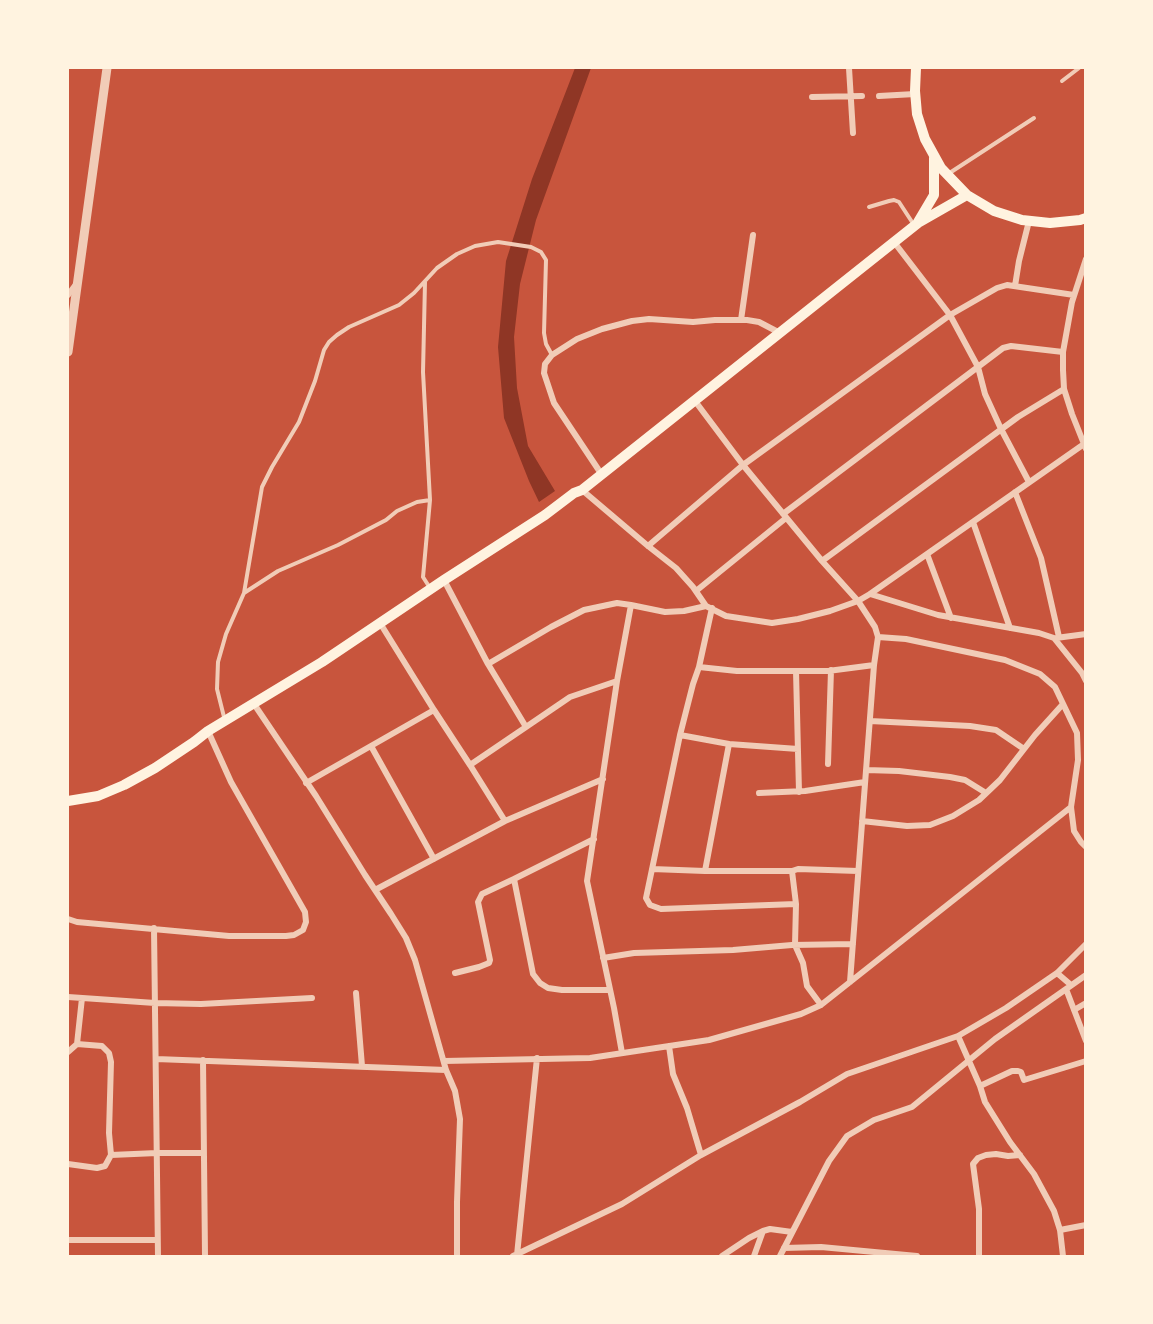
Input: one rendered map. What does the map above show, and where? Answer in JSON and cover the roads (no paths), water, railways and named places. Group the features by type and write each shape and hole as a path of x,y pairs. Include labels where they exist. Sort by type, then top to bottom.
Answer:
{"main road":[{"path":"916,68 917,114 925,139 941,168 967,195 994,211 1022,220 1050,223 1086,218"},
{"path":"916,224 934,195 934,156"},
{"path":"68,801 98,796 154,768 208,731 322,662 578,492 916,224 967,195"}],"street":[{"path":"68,352 107,68"},
{"path":"849,68 853,133"},
{"path":"879,96 915,94"},
{"path":"812,97 862,96"},
{"path":"1015,286 1029,221"},
{"path":"741,320 753,235"},
{"path":"894,242 950,315 978,367 985,394 1029,482"},
{"path":"578,492 676,568 709,607 726,616 772,623 830,611 858,601 973,522 1084,441 1072,414 1065,389 1063,352 1074,295 1086,259"},
{"path":"68,295 77,282"},
{"path":"648,546 743,465 950,315 1006,285 1074,295"},
{"path":"602,475 554,403 544,373 545,364 552,355 577,339 603,328 649,319 693,322 741,320 759,322 780,333"},
{"path":"696,591 785,516 1003,348 1011,346 1063,352"},
{"path":"822,561 1001,429 1065,389"},
{"path":"695,401 743,465 858,601 875,627 878,637 850,982"},
{"path":"1015,492 1041,558 1057,638 1086,681"},
{"path":"973,522 1010,628"},
{"path":"927,554 951,618"},
{"path":"444,580 488,664 526,727"},
{"path":"870,594 938,615 1057,638 1086,634"},
{"path":"488,664 584,610 617,603 665,612 709,607"},
{"path":"622,1053 587,881 617,681 631,605"},
{"path":"709,607 699,667 680,735 646,897 650,905 661,909 796,904"},
{"path":"380,623 505,821"},
{"path":"878,637 906,639 1005,660 1040,674 1055,687 1077,733 1078,760 1071,807 1074,831 1086,847"},
{"path":"699,667 737,671 796,671 874,665"},
{"path":"828,764 831,670"},
{"path":"796,671 799,792"},
{"path":"470,765 570,697 617,681"},
{"path":"254,704 406,938 415,960 446,1070 455,1091 460,1119 457,1257"},
{"path":"862,821 907,826 930,825 953,816 979,800 1000,780 1063,704"},
{"path":"306,783 434,710"},
{"path":"870,721 970,726 996,730 1024,749"},
{"path":"68,919 77,922 229,936 286,936 303,930 306,922 305,912 231,782 208,731"},
{"path":"680,735 729,744 798,749"},
{"path":"705,871 729,744"},
{"path":"370,746 434,859"},
{"path":"866,770 950,777 965,780 986,793"},
{"path":"375,890 505,821 603,779"},
{"path":"759,793 799,792 865,782"},
{"path":"444,1061 590,1058 709,1040 801,1014 821,1005 1071,807"},
{"path":"455,973 489,963 478,903 482,894 594,839"},
{"path":"652,869 792,871 798,868 858,871"},
{"path":"792,871 796,904 795,945 803,963 807,986 821,1005"},
{"path":"514,879 533,975 548,988 610,990"},
{"path":"154,928 158,1257"},
{"path":"603,958 634,953 853,944"},
{"path":"515,1256 622,1204 701,1155 847,1074 958,1036 1057,974 1086,944"},
{"path":"1057,974 1069,987 1074,1010 1086,1041"},
{"path":"780,1257 829,1161 847,1136 874,1120 912,1107 995,1039 1086,975"},
{"path":"357,993 362,1066"},
{"path":"68,997 201,1004 312,998"},
{"path":"68,1052 77,1044 82,998"},
{"path":"1074,1010 1086,1003"},
{"path":"958,1036 985,1102 1010,1142 1034,1174 1054,1211 1060,1230 1063,1257"},
{"path":"68,1164 97,1168 105,1166 111,1155 109,1133 111,1062 109,1053 102,1046 77,1044"},
{"path":"669,1046 673,1074 687,1108 701,1155"},
{"path":"515,1256 537,1058"},
{"path":"156,1059 446,1070"},
{"path":"203,1060 205,1257"},
{"path":"980,1086 1012,1071 1022,1072 1024,1080 1086,1060"},
{"path":"111,1155 157,1152 204,1153"},
{"path":"980,1257 979,1209 973,1164 978,1158 986,1155 1020,1155"},
{"path":"1060,1230 1086,1225"},
{"path":"722,1257 748,1238 767,1230 792,1232"},
{"path":"754,1257 767,1230"},
{"path":"68,1240 157,1240"},
{"path":"784,1248 821,1247 917,1257"}],"lane":[{"path":"1062,81 1079,68"},
{"path":"947,174 1034,118"},
{"path":"869,207 894,200 899,202 916,224"},
{"path":"225,721 217,689 219,662 226,634 244,593 262,487 299,422 324,350 329,342 349,327 399,305 414,293 437,268 457,254 475,246 498,242 531,247 541,252 546,260 544,333 546,344 552,355"},
{"path":"425,282 423,372 430,500 423,577 431,590"},
{"path":"244,593 278,571 338,545 386,520 397,511 417,502 430,500"}]}
